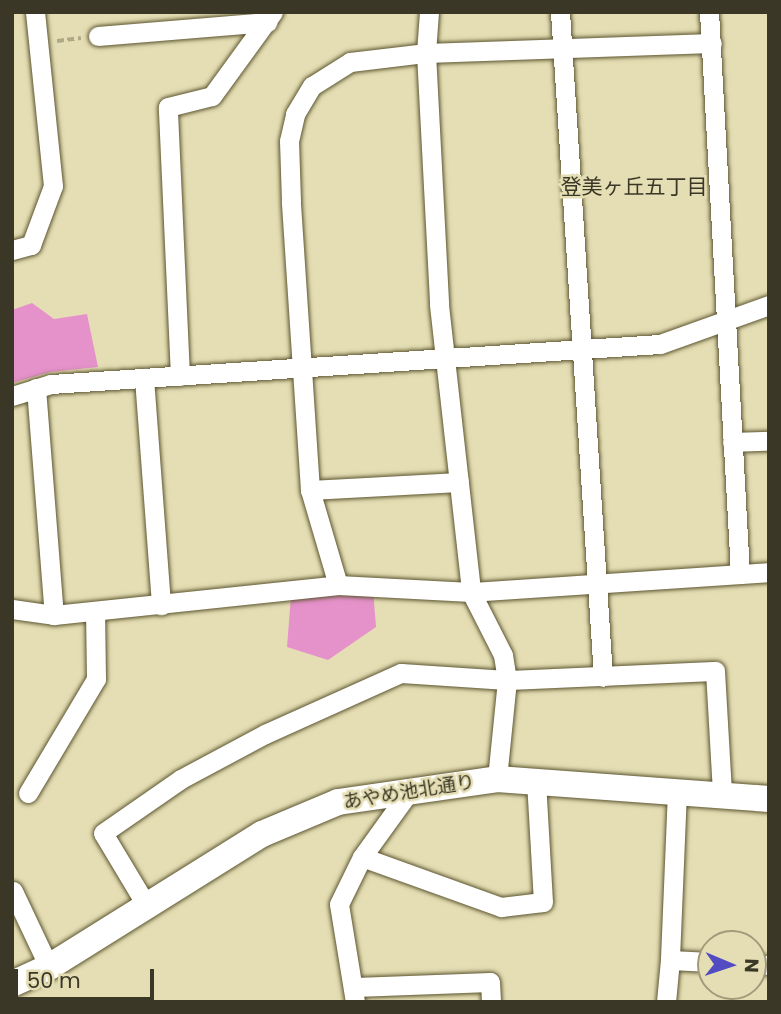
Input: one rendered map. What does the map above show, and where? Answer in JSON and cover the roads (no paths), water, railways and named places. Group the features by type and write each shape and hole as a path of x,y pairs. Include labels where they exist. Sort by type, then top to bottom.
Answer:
{"street":[{"path":"12,250 31,245 54,186 35,12"},
{"path":"429,12 426,53 445,360 471,592 503,655 507,680 497,779"},
{"path":"560,12 584,350 603,677"},
{"path":"709,12 740,574"},
{"path":"98,36 198,19 270,17"},
{"path":"180,376 168,107 212,96 270,17"},
{"path":"338,584 310,490 299,368 289,153 295,114 312,86 340,66 426,53 712,43"},
{"path":"12,396 36,388 144,377 445,360 660,344 726,323 769,305"},
{"path":"144,377 161,605"},
{"path":"36,388 54,615"},
{"path":"732,442 769,440"},
{"path":"310,490 459,482"},
{"path":"12,609 54,615 338,584 471,592 598,586 769,572"},
{"path":"28,793 96,679 95,611"},
{"path":"148,908 103,833 181,779 265,734 401,673 507,680 715,671 722,792"},
{"name":"あやめ池北通り","path":"12,984 50,967 148,908 262,834 338,802 411,789 497,779 677,792 722,792 769,799"},
{"path":"362,857 501,907 543,902 536,782"},
{"path":"411,789 362,857 339,904 355,994 490,982 491,1002"},
{"path":"666,1002 677,792"},
{"path":"13,891 50,967"},
{"path":"670,960 697,961"}],"district":[{"name":"登美ヶ丘五丁目","path":"634,187"}]}
